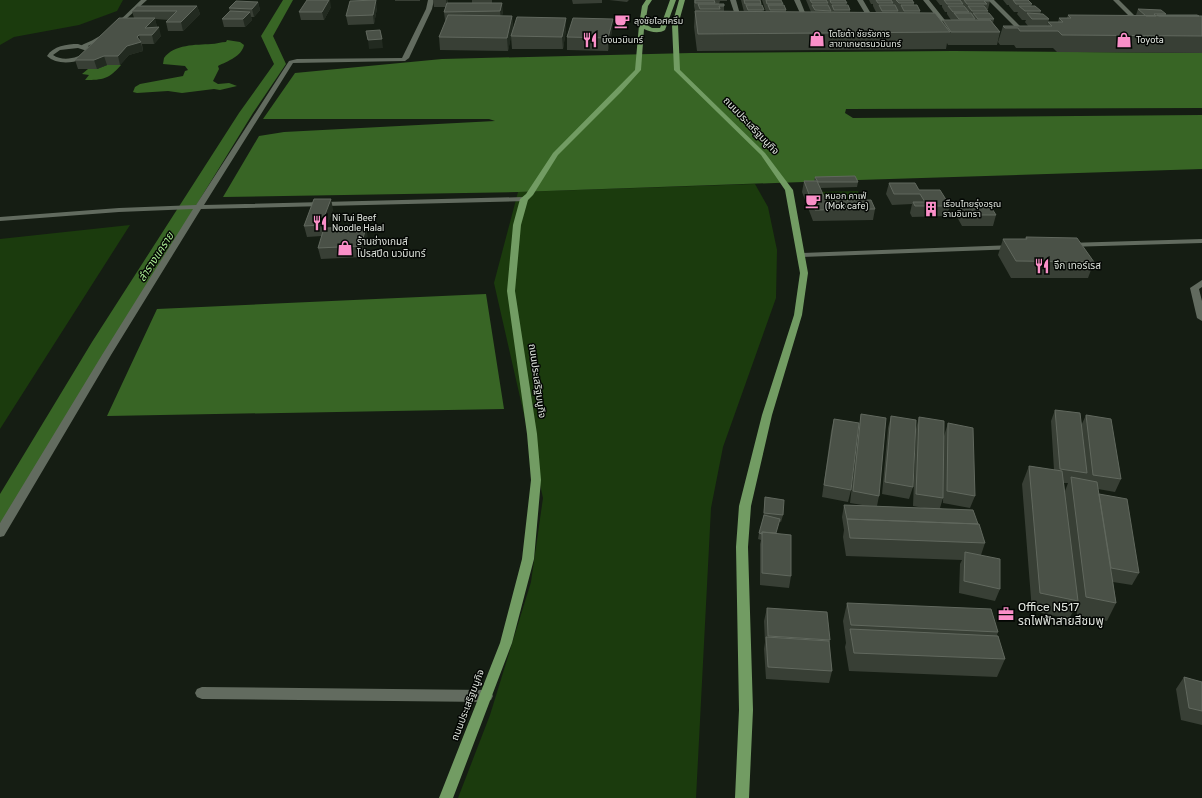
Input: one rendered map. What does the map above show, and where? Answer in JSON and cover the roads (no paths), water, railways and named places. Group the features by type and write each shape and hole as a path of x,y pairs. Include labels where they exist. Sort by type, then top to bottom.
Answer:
{"main road":[{"name":"ถนนประเสริฐมนูกิจ","path":"446,798 506,644 528,559 536,480 532,434 511,291 518,225 526,197 555,154 619,91 638,70 638,48 645,6 649,0"},
{"path":"642,25 651,30 662,30 673,0"},
{"name":"ถนนประเสริฐมนูกิจ","path":"682,0 675,25 678,50 677,70 763,154 789,190 802,255 804,273 798,315 767,415 745,506 742,547 746,710 742,798"}],"street":[{"path":"83,47 90,49 90,51 80,57 62,60 50,56 53,52 58,50 71,47 83,47 104,36 144,0"},
{"path":"0,533 194,207 291,62 403,60 406,58 429,9 431,0"},
{"path":"733,0 742,26"},
{"path":"797,0 809,26"},
{"path":"860,0 874,24"},
{"path":"926,0 946,25"},
{"path":"991,0 1020,30"},
{"path":"1116,0 1145,29"},
{"path":"0,219 194,207 526,197"},
{"path":"1062,245 1202,241"},
{"path":"802,255 1024,246"},
{"path":"1202,283 1194,288 1202,318"},
{"path":"202,693 486,696"}],"waterway":[{"name":"ลำรางแคราย","path":"0,514 102,342 246,113 280,64 267,36 288,0"}],"place":[{"name":"ลุงชัยไอศครีม","path":"622,21"},
{"name":"โตโยต้า ชัยรัชการ สาขาเกษตรนวมินทร์","path":"817,39"},
{"name":"บึงนวมินทร์","path":"590,40"},
{"name":"Toyota","path":"1124,40"},
{"name":"หมอก คาเฟ่ (Mok cafe)","path":"813,201"},
{"name":"เรือนไทยรุ่งอรุณ รามอินทรา","path":"931,209"},
{"name":"Ni Tui Beef Noodle Halal","path":"320,223"},
{"name":"ร้านช่างเกมส์ โปรสปีด นวมินทร์","path":"345,248"},
{"name":"จึก เทอร์เรส","path":"1042,266"},
{"name":"Office N517 รถไฟฟ้าสายสีชมพู","path":"1006,614"}]}
